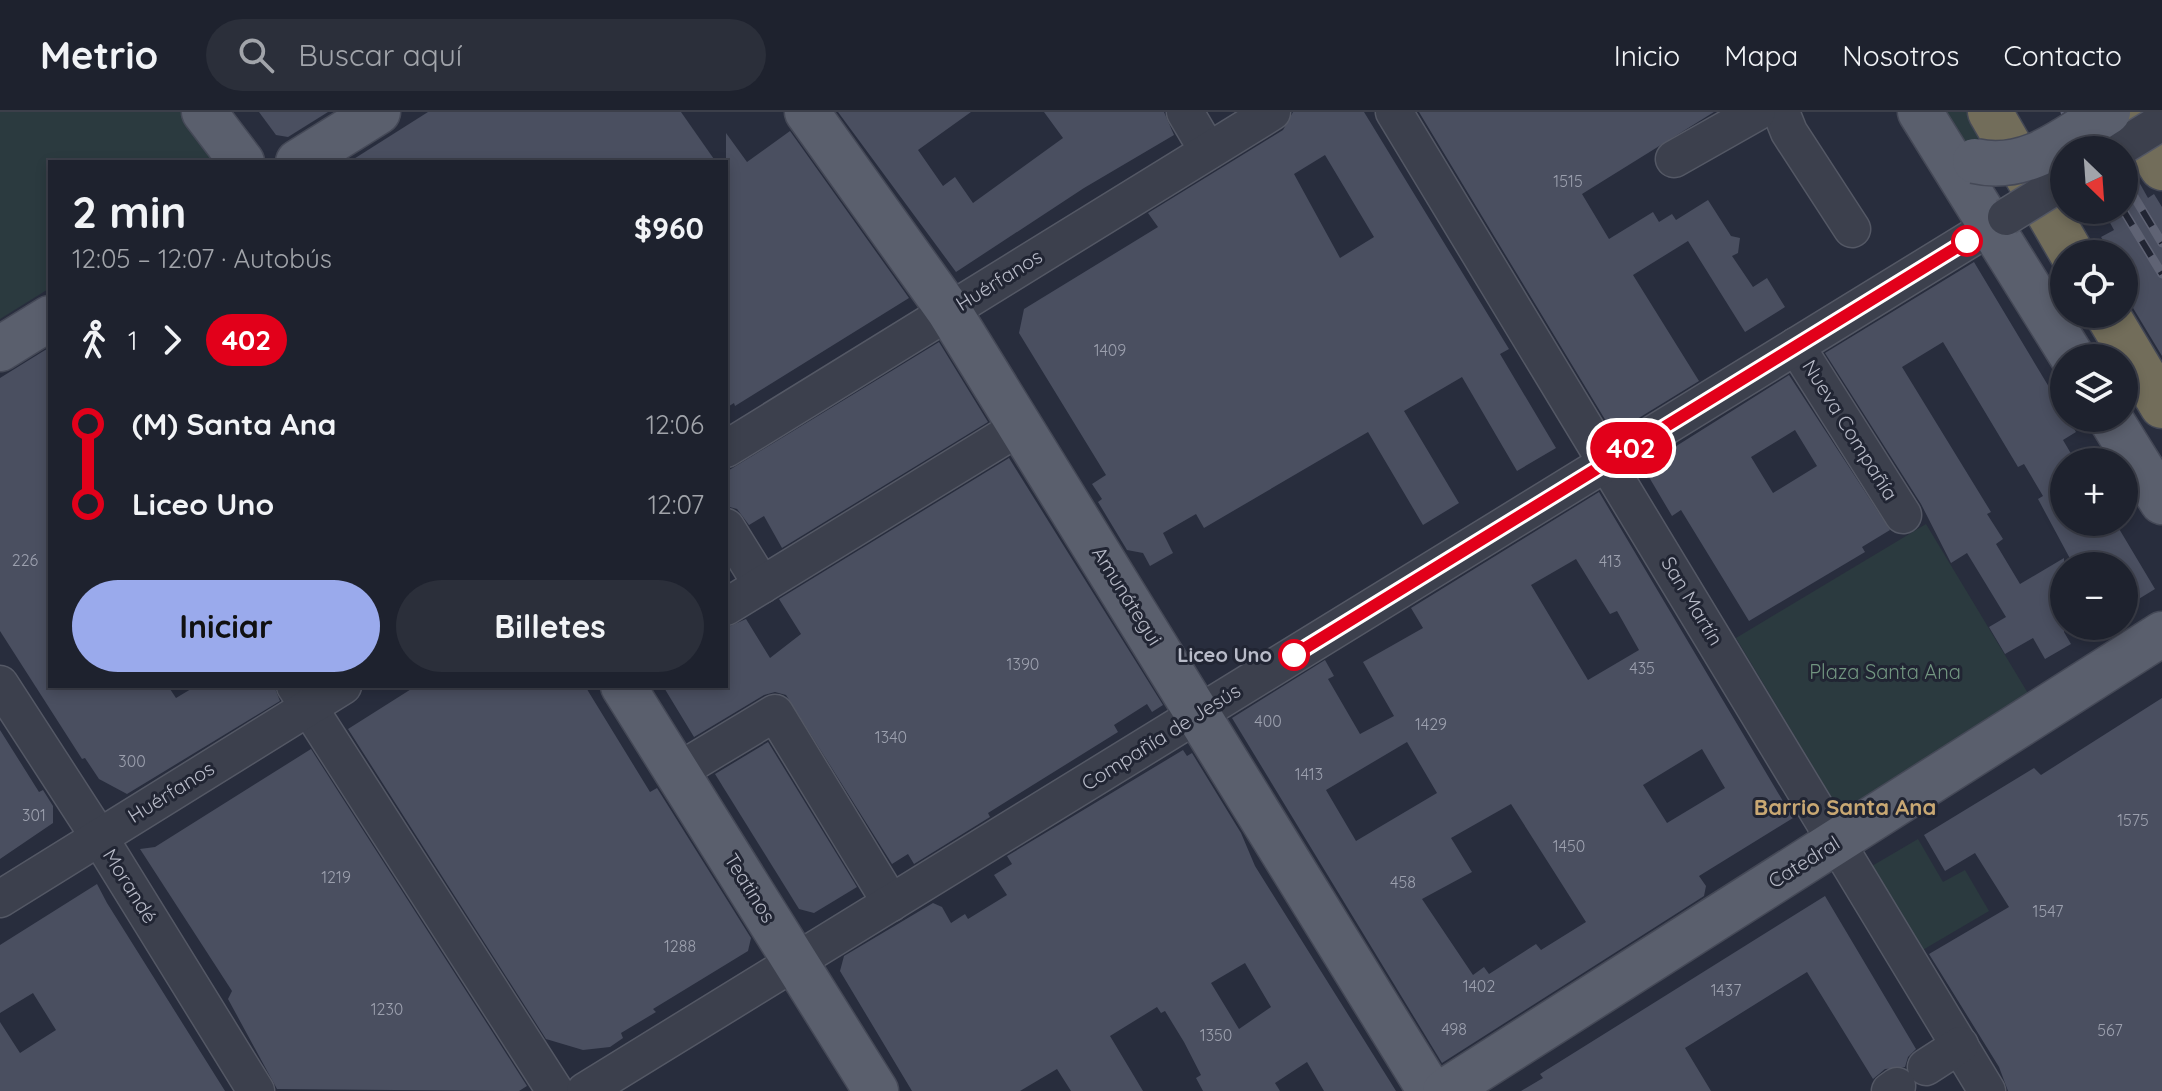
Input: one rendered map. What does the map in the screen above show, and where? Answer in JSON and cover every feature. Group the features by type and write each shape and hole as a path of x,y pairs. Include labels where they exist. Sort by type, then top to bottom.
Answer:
{"highway":[{"path":"1990,112 2064,240"},
{"path":"2126,112 2162,168"},
{"path":"2115,328 2162,406"}],"main road":[{"path":"204,112 240,160"},
{"path":"301,160 378,112"},
{"name":"Amunátegui","path":"807,112 949,311 1430,1091"},
{"path":"1920,112 1960,158 1999,221 2065,344"},
{"path":"1960,158 2004,165 2023,162 2108,112"},
{"path":"0,349 48,319"},
{"path":"2119,432 2162,502"},
{"name":"Catedral","path":"1445,1091 2162,634"},
{"name":"Teatinos","path":"624,688 876,1091"}],"street":[{"path":"1185,112 1208,151"},
{"name":"Huérfanos","path":"728,448 1272,112"},
{"name":"San Martín","path":"1394,112 1839,840 1987,1091"},
{"path":"1674,159 1757,112"},
{"path":"1781,112 1789,132 1852,229"},
{"path":"2138,137 2162,122"},
{"name":"Compañía de Jesús","path":"585,1091 2050,190"},
{"name":"Nueva Compañía","path":"1796,346 1903,515"},
{"path":"728,606 1021,426"},
{"path":"728,530 762,585"},
{"name":"Morandé","path":"0,684 256,1091"},
{"name":"Huérfanos","path":"0,899 99,837 302,696 335,688"},
{"path":"302,696 555,1091"},
{"path":"677,772 775,713 891,903"},
{"path":"1904,1082 1960,1045"}],"green space":[{"path":"0,112 183,112 219,160 48,160 48,289 0,319"},
{"path":"1946,112 1969,112 1983,136 1966,145"},
{"name":"Plaza Santa Ana","path":"1926,524 2035,705 1845,820 1736,638"},
{"path":"1918,839 1943,882 1965,870 1989,911 1921,951 1872,866"}],"building":[{"path":"259,112 328,112 288,137 276,135"},
{"path":"428,112 681,112 715,160 352,160"},
{"path":"838,112 971,112 918,150 943,186 955,177 973,203 1063,138 1044,112 1164,112 1174,135 1084,188 956,272"},
{"path":"1293,112 1364,112 1509,349 1500,354 1556,448 1517,471 1462,377 1404,411 1459,503 1423,525 1368,432 1204,528 1196,514 1163,533 1173,553 1150,566 1143,553 1127,550 1098,502 1102,499 1092,484 1106,475 1019,333 1024,309 1158,227 1148,213 1283,130","holes":["1325,155 1374,237 1340,258 1294,174"]},
{"path":"1419,112 1714,112 1582,194 1609,239 1653,212 1659,222 1672,214 1676,220 1708,200 1731,236 1740,238 1738,253 1732,256 1753,287 1767,278 1785,307 1745,332 1688,241 1633,275 1699,381 1616,432 1612,431"},
{"path":"790,131 909,298 735,406 734,403 728,407 726,133 747,162"},
{"path":"2138,180 2148,198 2154,194 2162,207 2162,356 2138,316 2138,240 2103,240 2101,237 2114,230 2111,224 2138,224"},
{"path":"1974,262 2050,389 2050,432 2076,432 2063,440 2068,448 2050,448 2050,521 2038,499 2043,496 2024,464 2018,467 1943,342 1902,367 1991,512 1987,514 2003,539 1996,544 2020,584 2050,566 2050,640 2069,640 2071,644 2045,659 2033,638 2005,654 1989,627 2006,617 1967,553 1951,563 1921,504 1825,353"},
{"path":"939,342 988,422 782,548 764,516 749,525 737,509 728,507 728,471"},
{"path":"48,348 48,688 169,688 176,698 193,688 275,688 280,701 127,794 99,779 85,758 82,759 0,631 0,378"},
{"path":"1789,375 1890,530 1862,547 1865,552 1749,621 1681,510 1672,516 1643,467","holes":["1795,430 1817,466 1773,493 1751,457"]},
{"path":"1009,458 1163,705 1152,712 1147,704 1114,725 1118,732 988,813 990,817 914,864 908,854 892,864 786,695 775,692 764,695 694,737 664,688 728,688 728,627 746,619 770,658 801,634 779,599"},
{"path":"1599,492 1793,818 1699,876 1706,886 1704,896 1442,1063 1232,718 1325,660 1334,676 1328,679 1360,734 1394,716 1363,662 1423,628 1411,608","holes":["1576,559 1610,614 1617,611 1639,650 1588,680 1531,585","1407,742 1437,793 1356,841 1326,790","1702,749 1725,788 1667,823 1643,785","1511,804 1586,922 1541,950 1536,944 1489,974 1484,967 1473,975 1422,899 1472,872 1451,838"]},
{"path":"2058,536 2123,536 2133,552 2066,552"},
{"path":"2138,561 2155,589 2138,599"},
{"path":"413,688 586,688 650,792 657,788 751,938 748,951 653,1009 656,1012 621,1033 623,1038 610,1047 583,1050 546,1039 348,729"},
{"path":"2162,698 2162,1091 2008,1091 1999,1067 1929,954 2009,907 1975,853 1945,871 1924,835 2034,768 2041,775"},
{"path":"0,730 39,792 43,790 53,806 53,823 0,859"},
{"path":"768,742 857,887 814,913 799,909 715,774"},
{"path":"311,749 527,1086 519,1091 277,1089 228,999 232,991 140,849 155,847"},
{"path":"1183,750 1187,756 1192,753 1241,833 1255,866 1396,1091 1324,1091 1307,1062 1275,1083 1280,1091 1203,1091 1196,1078 1201,1075 1184,1042 1165,1011 1161,1013 1157,1007 1110,1036 1143,1091 1071,1091 1057,1069 1020,1091 912,1091 840,971 844,956 933,903 942,907 951,923 965,914 968,919 1007,895 994,875 1012,864 1007,856","holes":["1245,963 1271,1007 1239,1029 1211,983"]},
{"path":"97,884 225,1091 0,1091 0,1022 20,1053 56,1030 33,993 0,1013 0,945"},
{"path":"1825,896 1916,1049 1908,1057 1905,1067 1885,1069 1873,1079 1807,972 1685,1048 1711,1091 1521,1091 1543,1078 1540,1074"}],"railway":[{"path":"2065,112 2080,136"},
{"path":"2084,112 2098,136"},
{"path":"2138,203 2162,243"},
{"path":"2132,224 2162,274"}],"bus line":[{"name":"402","path":"1294,655 1967,241"}],"place":[{"name":"Liceo Uno","path":"1294,655"}],"district":[{"name":"Barrio Santa Ana","path":"1845,807"}]}
